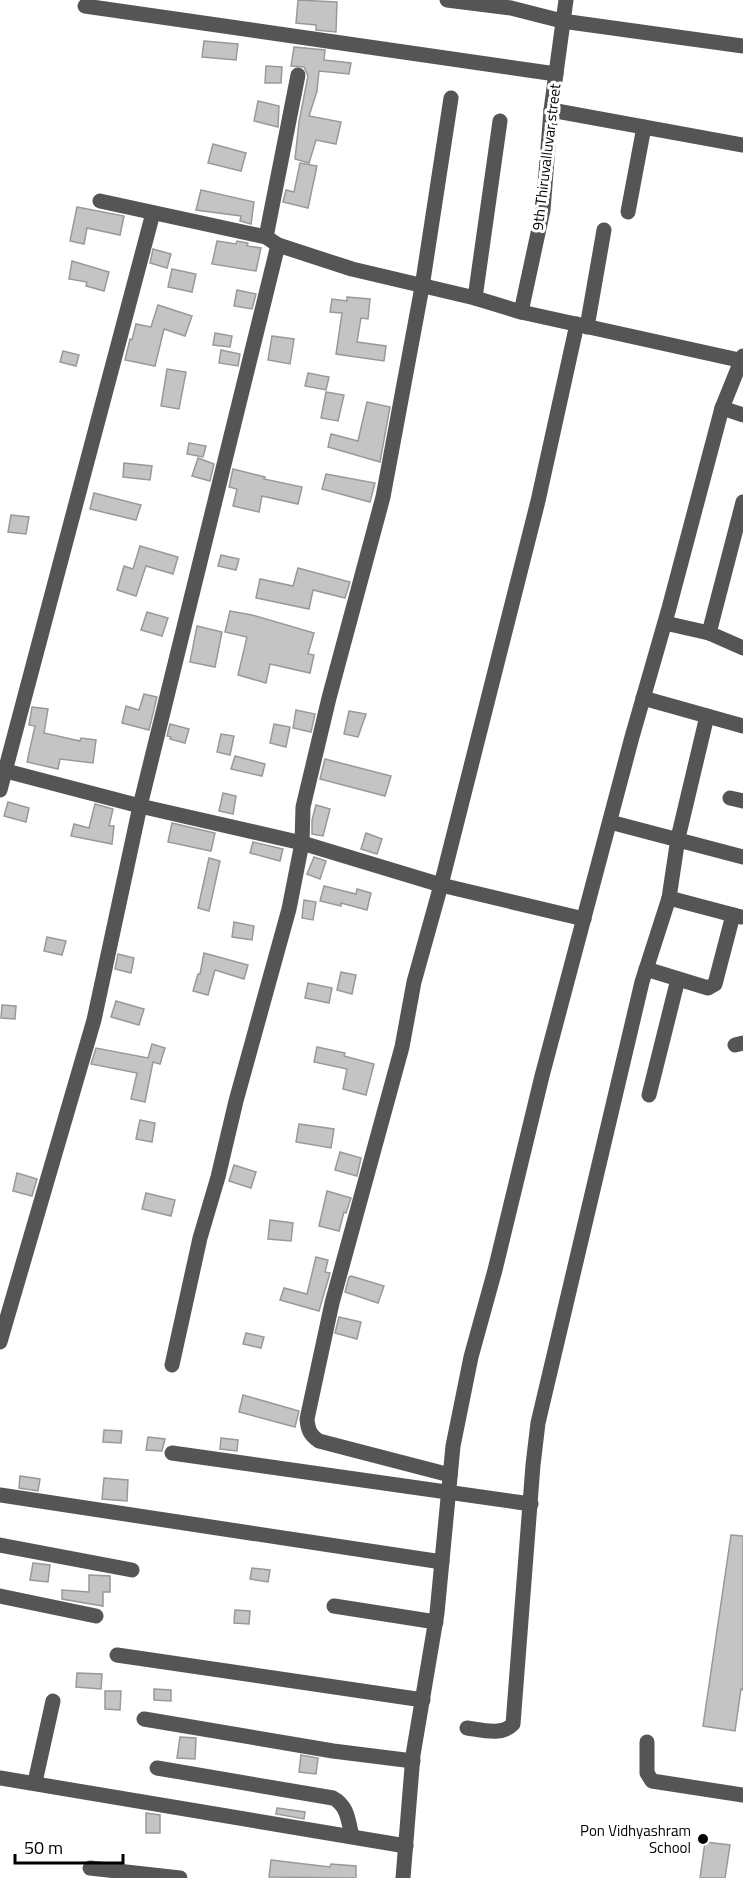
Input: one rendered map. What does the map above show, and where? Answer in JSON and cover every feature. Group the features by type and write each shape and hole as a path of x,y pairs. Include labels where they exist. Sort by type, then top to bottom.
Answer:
{"street":[{"path":"447,0 511,8 562,21 743,46"},
{"name":"9th Thiruvalluvar street","path":"521,312 543,210 551,110 566,0"},
{"path":"85,6 556,74"},
{"path":"0,1342 94,1020 140,806 272,241 298,75"},
{"path":"172,1365 200,1238 289,909 302,843 303,807 328,698 383,497 422,287 451,98"},
{"path":"551,110 743,145"},
{"path":"475,298 500,121"},
{"path":"627,212 644,127"},
{"path":"100,201 272,241 352,269 475,298 521,312 743,359 722,408 542,1076 495,1270 471,1357 453,1446 436,1622 413,1761 403,1878"},
{"path":"0,790 153,213"},
{"path":"450,1475 319,1441 308,1429 307,1419 332,1303 402,1047 414,982 441,885 582,326 604,230"},
{"path":"722,408 743,415"},
{"path":"709,633 738,542 743,502"},
{"path":"665,623 709,633 743,648"},
{"path":"644,698 743,726"},
{"path":"467,1728 497,1732 505,1731 513,1724 531,1504 532,1465 544,1393 646,969 669,898 678,838 707,716"},
{"path":"6,771 140,806 302,843 441,885 584,919"},
{"path":"610,822 743,856"},
{"path":"646,969 708,988 715,984 738,916 669,898"},
{"path":"649,1095 678,979"},
{"path":"172,1453 531,1504"},
{"path":"0,1495 442,1562"},
{"path":"0,1545 132,1570"},
{"path":"0,1596 96,1616"},
{"path":"334,1606 436,1622"},
{"path":"117,1655 423,1700"},
{"path":"35,1782 53,1701"},
{"path":"144,1719 333,1751 413,1761"},
{"path":"647,1742 647,1773 652,1781 743,1796"},
{"path":"157,1768 333,1798 341,1802 345,1809 352,1836"},
{"path":"0,1778 35,1782 406,1846"},
{"path":"90,1868 180,1878"}],"building":[{"path":"298,0 337,2 336,32 316,30 316,25 296,23"},
{"path":"204,41 238,44 236,60 202,57"},
{"path":"294,47 325,50 324,60 351,63 349,74 319,71 317,91 309,116 341,122 336,144 316,140 309,163 295,159 308,76 304,67 291,66"},
{"path":"266,66 282,67 281,83 265,83"},
{"path":"258,101 279,106 278,127 254,121"},
{"path":"213,144 246,153 241,171 208,163"},
{"path":"300,163 317,166 308,208 283,202 286,190 294,192"},
{"path":"201,190 254,202 251,224 240,221 241,216 196,210"},
{"path":"77,207 124,216 120,235 87,228 84,244 70,241"},
{"path":"217,241 236,244 237,241 248,243 247,246 261,248 256,271 212,264"},
{"path":"153,249 171,254 167,268 150,263"},
{"path":"72,261 109,272 104,291 86,286 87,282 69,279"},
{"path":"172,269 196,274 192,292 168,287"},
{"path":"237,290 256,294 252,309 234,306"},
{"path":"347,297 370,299 368,319 361,318 357,342 386,346 384,361 336,354 342,313 330,312 332,299 347,301"},
{"path":"158,305 192,316 185,336 164,329 155,366 125,360 136,324 151,327"},
{"path":"215,333 232,336 230,347 213,345"},
{"path":"272,336 294,339 290,364 268,360"},
{"path":"221,350 240,354 238,366 219,363"},
{"path":"63,351 79,355 76,366 60,362"},
{"path":"167,369 186,372 179,409 161,406"},
{"path":"308,373 329,377 326,390 305,386"},
{"path":"326,392 344,395 338,421 321,418"},
{"path":"367,402 390,407 380,462 328,447 331,434 358,441"},
{"path":"189,443 206,446 203,457 187,454"},
{"path":"198,458 214,464 210,481 192,476"},
{"path":"124,463 152,466 150,480 123,477"},
{"path":"233,469 265,477 264,479 302,487 298,504 262,496 259,512 233,506 237,489 229,487"},
{"path":"326,474 375,483 370,502 322,489"},
{"path":"94,493 141,505 136,520 90,509"},
{"path":"11,515 29,517 26,534 8,532"},
{"path":"140,546 178,557 173,574 146,566 136,596 117,590 124,566 133,569"},
{"path":"221,555 239,559 236,570 218,566"},
{"path":"298,568 350,582 345,598 313,590 309,609 256,598 260,579 293,586"},
{"path":"230,611 314,633 308,654 314,655 310,673 270,664 266,683 238,675 247,637 225,632"},
{"path":"147,612 168,618 162,636 141,630"},
{"path":"197,626 222,632 215,667 190,662"},
{"path":"144,694 157,697 149,730 122,723 126,706 139,710"},
{"path":"32,707 48,709 44,733 80,741 81,738 96,740 93,763 60,759 58,769 27,762 35,726 29,725"},
{"path":"296,710 315,714 311,732 293,728"},
{"path":"349,711 366,714 358,737 344,734"},
{"path":"170,724 189,729 185,743 167,736"},
{"path":"274,724 290,727 286,747 270,743"},
{"path":"221,734 234,736 230,755 217,752"},
{"path":"235,756 265,764 262,776 231,769"},
{"path":"325,759 391,776 385,796 320,779"},
{"path":"223,793 236,796 233,814 219,811"},
{"path":"8,802 29,808 26,822 4,816"},
{"path":"95,804 113,809 109,826 114,826 112,844 71,836 74,824 89,828"},
{"path":"316,805 330,809 323,836 312,834 312,820"},
{"path":"172,823 215,833 211,851 168,842"},
{"path":"366,833 382,839 377,854 361,849"},
{"path":"253,842 283,849 280,861 250,853"},
{"path":"314,857 326,861 320,879 307,874"},
{"path":"209,858 220,861 209,911 198,908"},
{"path":"324,886 356,894 357,889 371,893 367,910 341,903 341,906 320,901"},
{"path":"304,900 316,902 313,920 302,918"},
{"path":"234,922 254,926 252,940 232,937"},
{"path":"47,937 66,941 62,955 44,951"},
{"path":"204,953 248,965 244,979 215,970 208,995 193,991 198,974 200,974"},
{"path":"118,954 134,958 131,973 115,969"},
{"path":"341,972 356,975 352,994 337,990"},
{"path":"308,983 332,988 329,1003 305,998"},
{"path":"116,1001 144,1009 139,1025 111,1017"},
{"path":"2,1005 16,1006 15,1019 1,1018"},
{"path":"152,1044 165,1048 160,1064 153,1062 145,1102 131,1099 137,1073 91,1064 96,1048 148,1058"},
{"path":"317,1047 345,1053 344,1056 374,1064 366,1095 343,1089 347,1069 314,1062"},
{"path":"140,1120 155,1123 152,1142 136,1139"},
{"path":"299,1124 334,1129 331,1148 296,1142"},
{"path":"340,1152 361,1158 357,1176 335,1170"},
{"path":"234,1165 256,1172 251,1188 229,1181"},
{"path":"17,1173 37,1179 32,1196 13,1191"},
{"path":"327,1191 351,1198 339,1231 319,1226"},
{"path":"146,1193 175,1200 171,1216 142,1209"},
{"path":"270,1220 293,1223 291,1241 268,1239"},
{"path":"316,1257 328,1260 325,1272 330,1273 319,1311 280,1300 284,1288 307,1294"},
{"path":"351,1276 384,1286 378,1303 345,1292"},
{"path":"339,1317 361,1322 357,1339 335,1333"},
{"path":"246,1333 264,1337 261,1348 243,1344"},
{"path":"243,1395 299,1411 295,1427 239,1412"},
{"path":"104,1430 122,1431 121,1443 103,1442"},
{"path":"148,1437 165,1439 162,1451 146,1450"},
{"path":"221,1438 238,1440 237,1451 220,1449"},
{"path":"20,1476 40,1479 38,1491 19,1488"},
{"path":"104,1478 128,1480 127,1501 102,1499"},
{"path":"731,1535 743,1536 743,1690 741,1689 735,1731 703,1726"},
{"path":"33,1563 50,1565 48,1582 30,1580"},
{"path":"252,1568 270,1570 268,1582 250,1579"},
{"path":"89,1575 110,1576 110,1592 103,1592 103,1606 62,1599 62,1590 89,1592"},
{"path":"235,1610 250,1611 249,1624 234,1623"},
{"path":"77,1673 102,1674 101,1689 76,1687"},
{"path":"154,1689 171,1690 171,1701 154,1700"},
{"path":"105,1691 121,1691 120,1710 105,1709"},
{"path":"180,1737 196,1738 195,1759 177,1758"},
{"path":"301,1755 318,1758 316,1774 299,1772"},
{"path":"277,1808 305,1812 304,1819 276,1814"},
{"path":"146,1813 160,1815 160,1833 146,1833"},
{"path":"705,1842 730,1845 725,1878 700,1878"},
{"path":"271,1860 330,1867 331,1864 356,1866 356,1878 269,1877"}],"place":[{"name":"Pon Vidhyashram School","path":"703,1839"}]}
